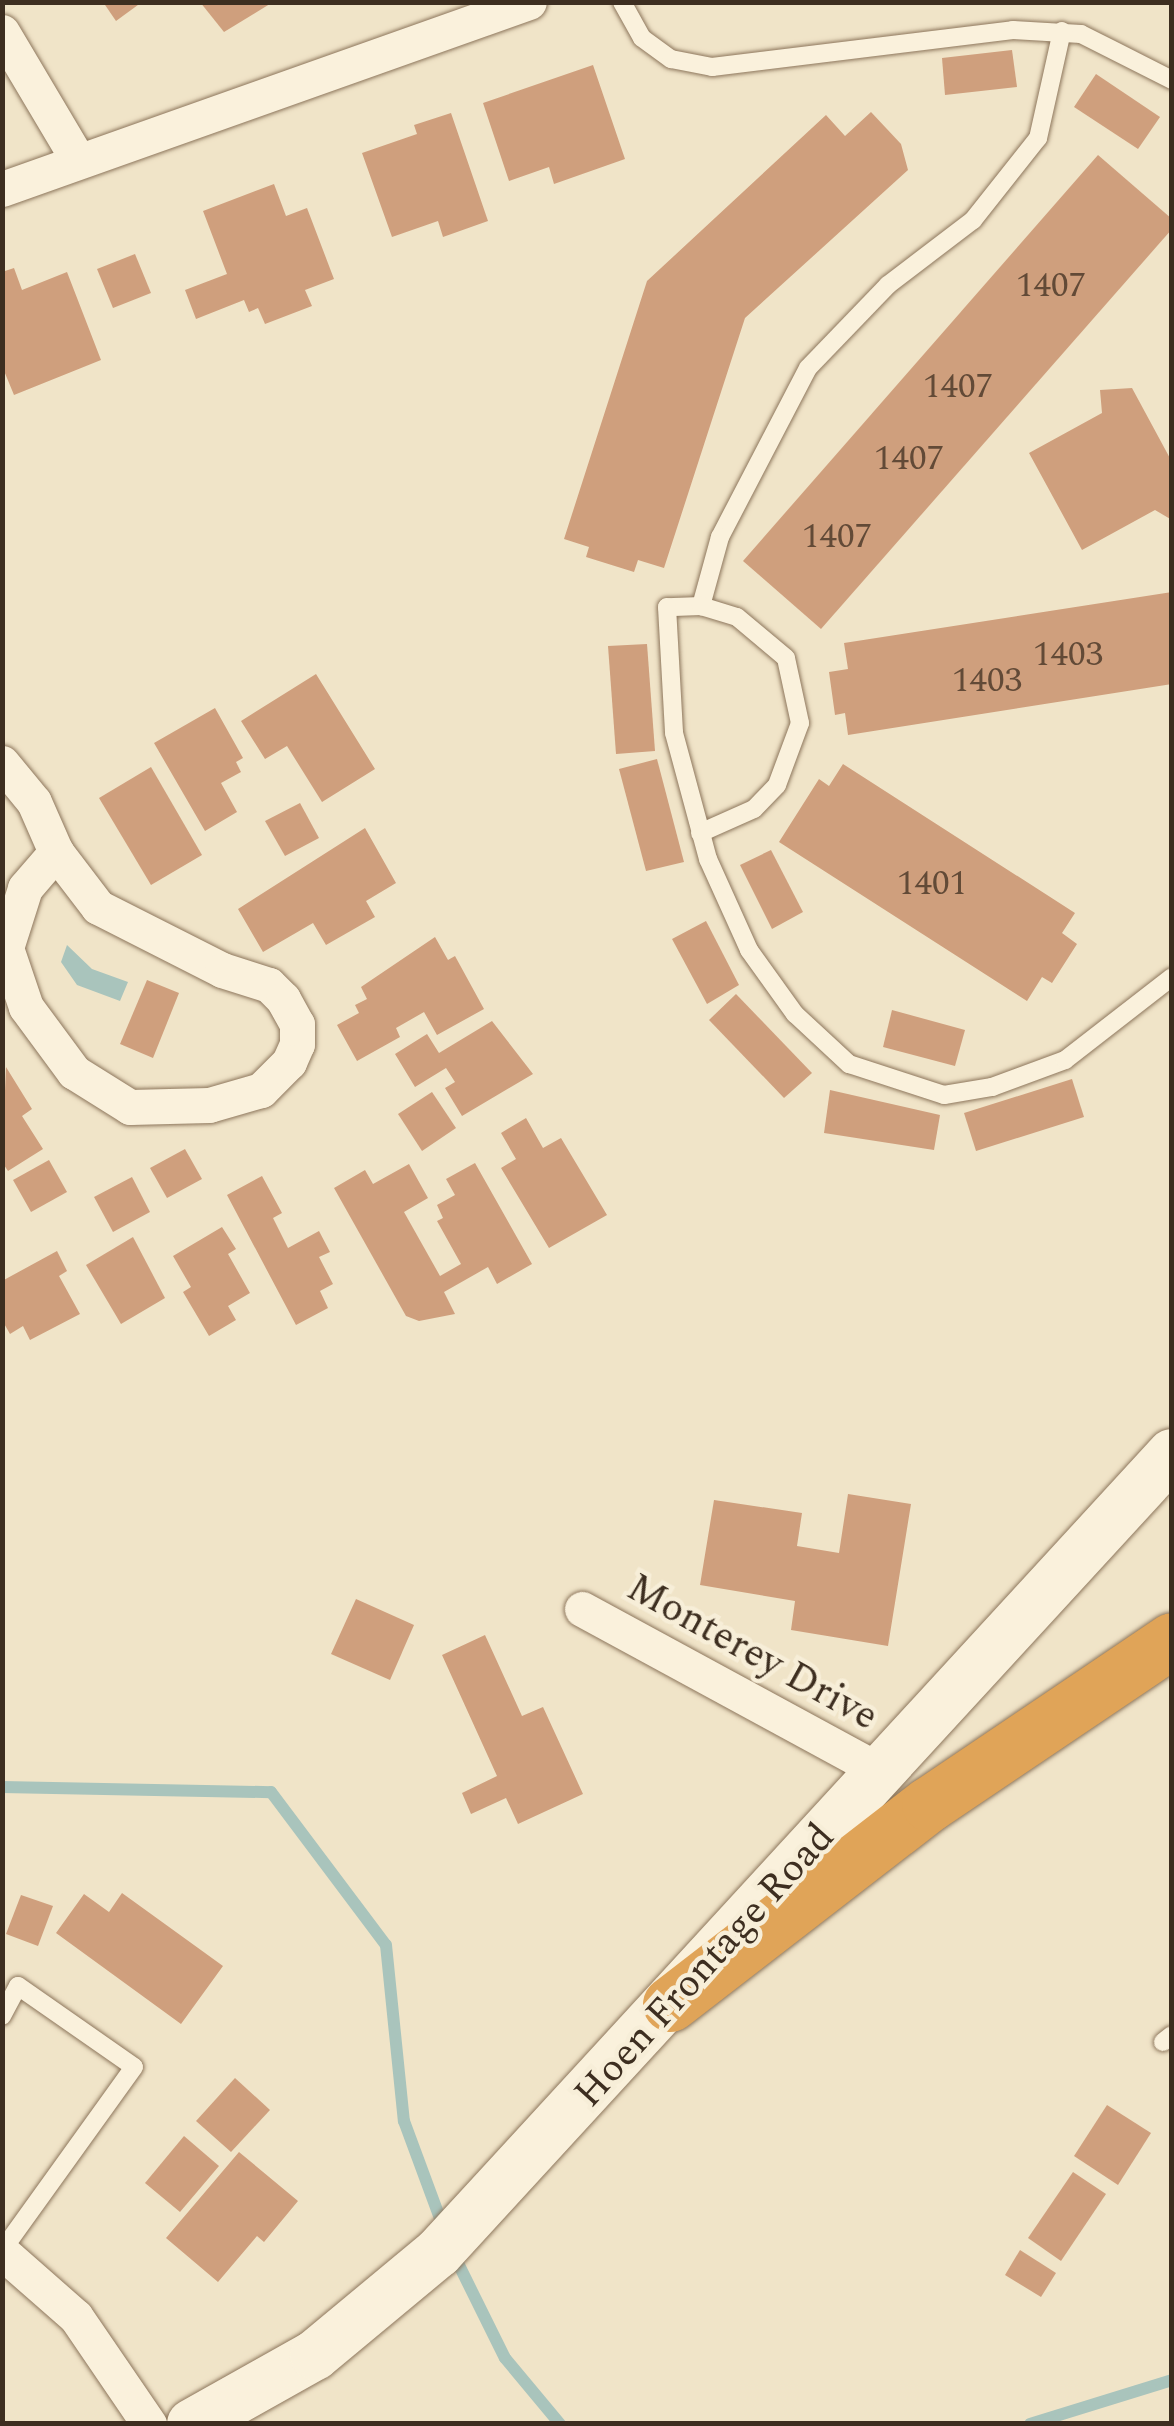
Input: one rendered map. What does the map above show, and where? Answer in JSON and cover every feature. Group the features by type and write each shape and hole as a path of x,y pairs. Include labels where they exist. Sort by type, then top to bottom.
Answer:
{"highway":[{"path":"670,2004 929,1804 1172,1640"}],"street":[{"path":"2,189 529,2"},
{"path":"2,32 78,160"},
{"path":"2,763 34,802 56,852 98,907 222,970 269,985 283,999 297,1024 296,1044 289,1062 261,1090 210,1105 130,1107 74,1072 26,1007 6,948 25,888 56,852"},
{"name":"Hoen Frontage Road","path":"192,2424 287,2373 376,2310 504,2186 1172,1454"},
{"name":"Monterey Drive","path":"582,1609 882,1772"},
{"path":"2,2252 76,2317 149,2424"}],"lane":[{"path":"622,2 642,38 672,58 712,66 869,44 1062,31 1124,53 1172,80"},
{"path":"701,606 720,537 808,368 888,285 972,220 1038,138 1062,31"},
{"path":"700,833 754,809 777,785 800,723 786,658 736,617 701,606 666,607 674,734 700,833 750,950 795,1014 849,1064 944,1095 992,1087 1065,1060 1172,976"},
{"path":"2,2016 18,1986 134,2067 2,2252"}],"water":[{"path":"67,945 92,969 128,982 120,1001 77,985 61,962"}],"building":[{"path":"103,2 142,2 116,21"},
{"path":"200,2 273,2 224,32"},
{"path":"1012,50 1017,87 945,95 942,58"},
{"path":"593,65 625,159 554,184 549,167 509,181 483,103"},
{"path":"1096,74 1160,117 1138,149 1074,107"},
{"path":"871,112 901,144 908,170 745,318 664,568 638,560 634,572 586,557 589,547 564,539 647,281 826,115 845,136"},
{"path":"451,113 488,221 443,237 438,221 392,237 362,153 417,134 414,125"},
{"path":"1098,155 1172,219 1172,229 821,629 743,561"},
{"path":"274,184 286,216 307,208 334,279 305,290 312,306 265,324 258,308 249,312 244,300 196,319 185,290 227,274 203,211"},
{"path":"135,254 151,293 113,308 97,269"},
{"path":"14,268 22,290 67,272 101,360 14,395 2,366 2,272"},
{"path":"1132,388 1172,462 1172,520 1155,510 1082,550 1029,453 1102,413 1100,390"},
{"path":"1172,592 1172,684 848,735 845,713 835,715 829,672 848,669 844,643"},
{"path":"647,644 655,751 616,754 608,646"},
{"path":"316,674 375,769 322,802 287,746 265,759 241,721"},
{"path":"215,708 243,758 236,762 241,772 221,783 237,812 205,831 154,743"},
{"path":"657,759 684,862 646,871 619,769"},
{"path":"843,764 1075,913 1062,933 1077,944 1052,983 1042,977 1027,1001 779,842 819,779 829,786"},
{"path":"151,767 202,855 151,885 99,798"},
{"path":"300,803 319,838 285,856 265,821"},
{"path":"365,828 396,883 366,901 375,917 326,945 313,923 263,952 238,909"},
{"path":"771,850 803,912 772,929 740,865"},
{"path":"706,921 739,985 707,1004 672,939"},
{"path":"435,937 448,960 455,956 484,1009 437,1035 424,1012 396,1028 400,1037 357,1061 337,1025 359,1013 355,1005 367,999 361,987"},
{"path":"147,980 179,993 153,1058 120,1044"},
{"path":"736,994 812,1073 784,1098 709,1020"},
{"path":"892,1010 965,1030 955,1066 883,1047"},
{"path":"492,1021 533,1074 462,1116 445,1088 455,1082 446,1068 415,1087 395,1054 427,1034 439,1053"},
{"path":"6,1067 32,1109 22,1116 43,1149 8,1171 2,1162"},
{"path":"1072,1079 1084,1117 976,1151 964,1113"},
{"path":"830,1090 940,1115 934,1150 824,1133"},
{"path":"432,1092 456,1128 422,1151 398,1114"},
{"path":"526,1118 543,1148 561,1138 607,1215 549,1248 501,1168 516,1159 501,1133"},
{"path":"185,1149 202,1179 167,1198 150,1168"},
{"path":"49,1160 67,1192 31,1212 13,1180"},
{"path":"475,1163 532,1264 497,1284 488,1267 444,1292 455,1314 419,1321 406,1316 334,1188 365,1170 373,1184 409,1164 428,1198 404,1212 440,1276 461,1264 437,1221 443,1218 437,1205 455,1195 446,1179"},
{"path":"262,1176 282,1213 273,1218 288,1248 319,1231 330,1252 319,1257 333,1284 320,1291 328,1308 296,1325 227,1195"},
{"path":"132,1177 150,1212 113,1232 94,1197"},
{"path":"222,1227 236,1249 228,1254 250,1293 228,1306 236,1320 209,1336 183,1292 191,1287 173,1256"},
{"path":"133,1237 165,1298 121,1324 86,1265"},
{"path":"57,1251 67,1271 59,1276 80,1314 30,1340 23,1326 10,1334 2,1320 2,1281"},
{"path":"848,1494 911,1504 888,1646 791,1630 795,1601 700,1585 714,1500 802,1513 797,1546 839,1553"},
{"path":"356,1599 414,1625 390,1680 331,1654"},
{"path":"485,1635 522,1716 543,1707 583,1794 518,1824 506,1798 471,1814 462,1793 497,1776 442,1655"},
{"path":"122,1893 223,1966 181,2024 56,1933 84,1894 109,1912"},
{"path":"21,1895 53,1906 38,1946 6,1934"},
{"path":"235,2078 270,2110 231,2152 196,2121"},
{"path":"1107,2105 1151,2133 1118,2185 1074,2156"},
{"path":"184,2136 219,2166 180,2212 145,2183"},
{"path":"239,2152 298,2201 264,2242 257,2236 218,2282 166,2238"},
{"path":"1073,2172 1106,2194 1061,2261 1028,2238"},
{"path":"1020,2250 1056,2273 1041,2297 1005,2275"}],"waterway":[{"path":"2,1787 271,1792 386,1945 404,2121 444,2229"},
{"path":"453,2253 505,2358 560,2424"},
{"path":"1030,2424 1172,2380"}]}
